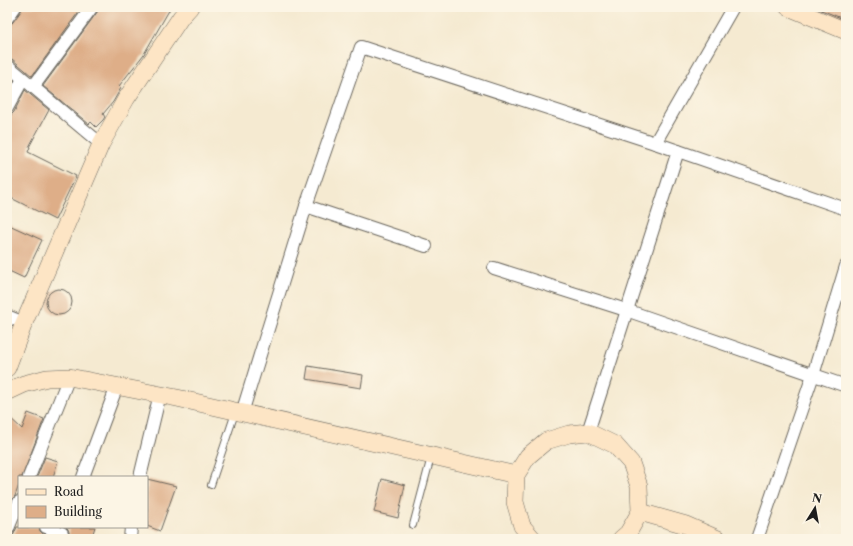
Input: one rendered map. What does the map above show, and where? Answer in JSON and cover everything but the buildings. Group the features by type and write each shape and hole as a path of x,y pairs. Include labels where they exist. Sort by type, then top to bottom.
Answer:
{"street":[{"path":"7,18 15,7"},
{"path":"33,87 92,7"},
{"path":"7,368 24,323 101,144 130,93 190,7"},
{"path":"654,143 733,7"},
{"path":"788,7 846,31"},
{"path":"239,412 306,206 361,47 678,151 846,209"},
{"path":"7,65 101,144"},
{"path":"7,108 23,79"},
{"path":"588,432 678,151"},
{"path":"306,206 426,246"},
{"path":"757,539 813,375 846,266"},
{"path":"494,268 626,310 846,386"},
{"path":"7,316 24,323"},
{"path":"7,392 24,384 47,378 69,377 160,394 516,475"},
{"path":"29,476 69,377"},
{"path":"83,476 117,386"},
{"path":"140,476 160,394"},
{"path":"533,539 522,526 514,502 516,475 528,456 546,441 569,434 588,432 615,446 631,463 640,486 640,512 628,533 621,539"},
{"path":"7,531 18,504"},
{"path":"640,512 686,525 718,539"},
{"path":"49,528 62,533"},
{"path":"130,539 131,528"}],"lane":[{"path":"211,485 239,412"},
{"path":"413,525 432,456"}]}
